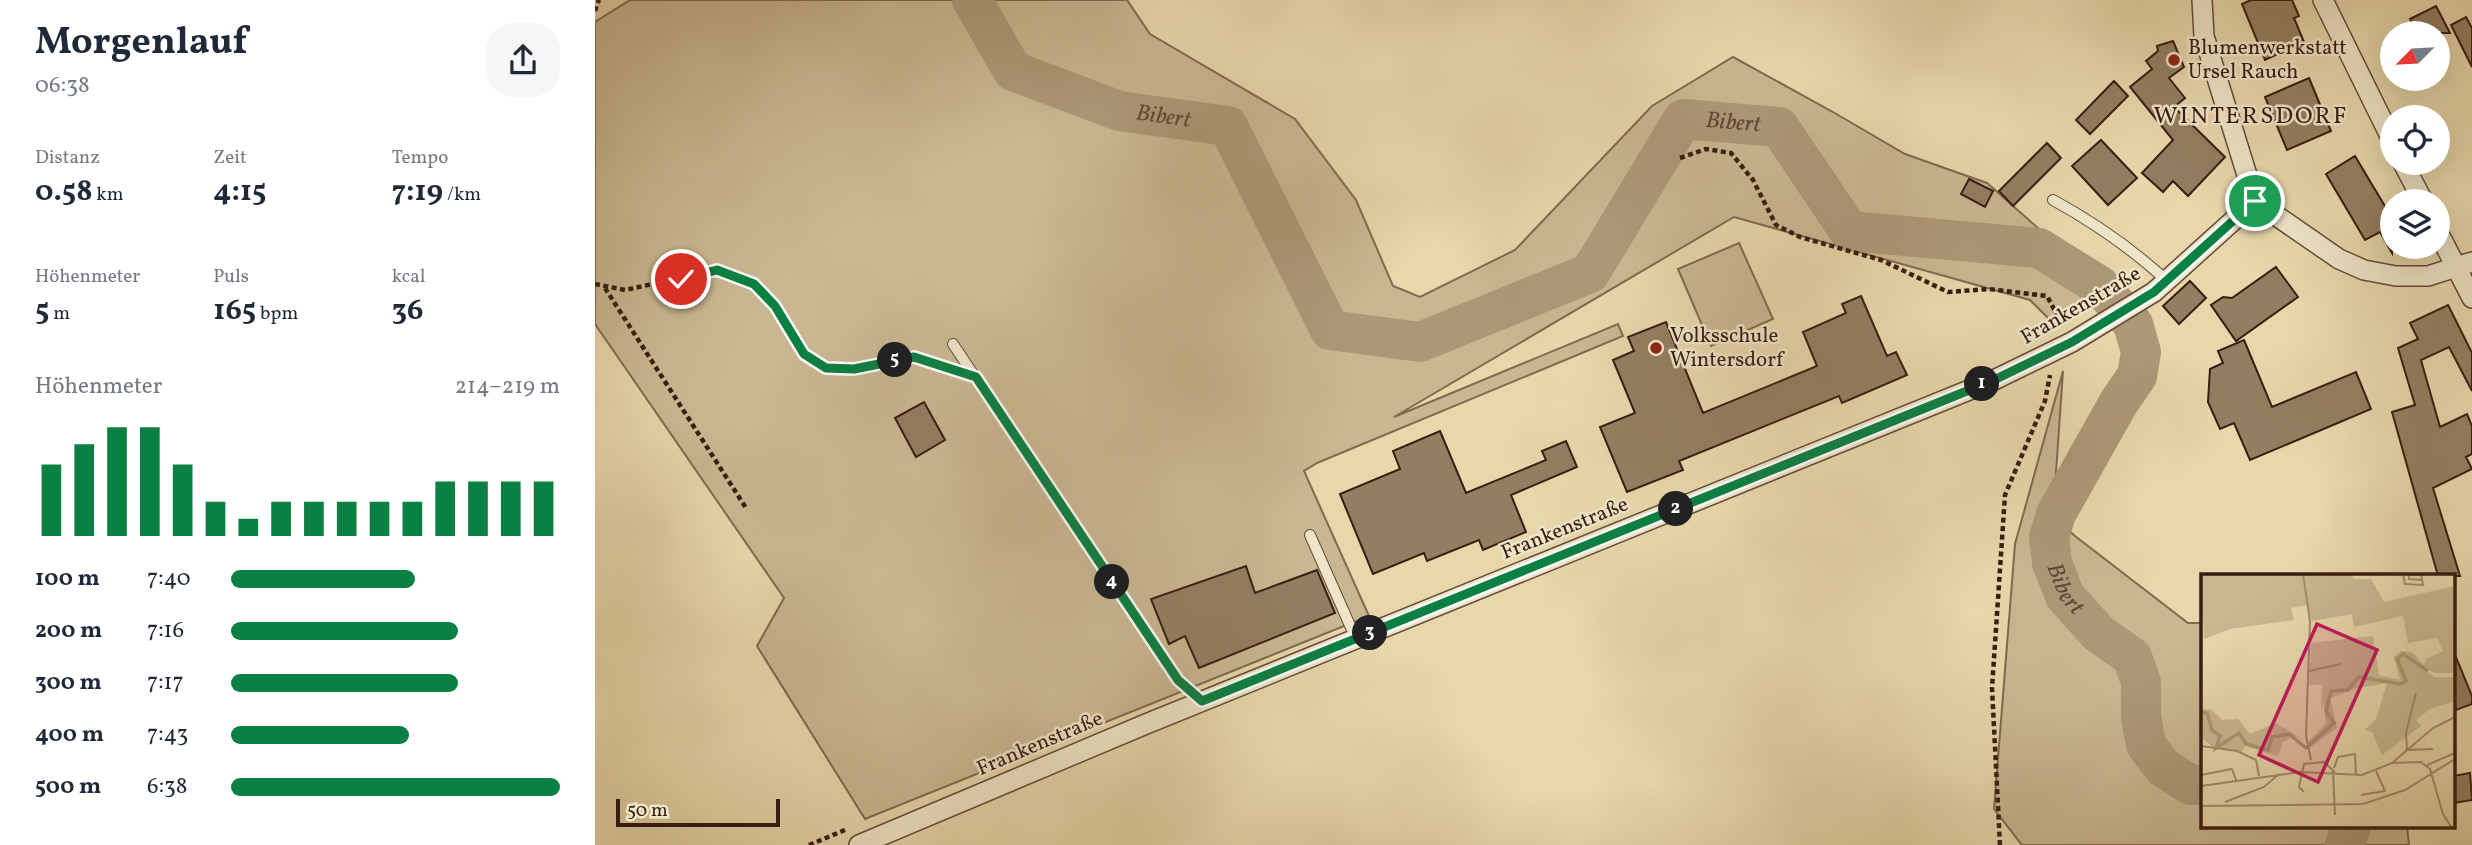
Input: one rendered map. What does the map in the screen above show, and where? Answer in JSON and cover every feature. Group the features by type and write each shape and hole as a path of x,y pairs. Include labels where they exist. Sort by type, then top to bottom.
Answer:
{"street":[{"path":"2202,0 2204,36 2255,201 2339,259 2364,270 2396,276 2428,276 2464,265"},
{"path":"2323,0 2380,116"},
{"name":"Frankenstraße","path":"859,845 1202,701 1994,380 2070,343 2160,286 2255,201"},
{"path":"2450,247 2464,265 2472,298"}],"lane":[{"path":"2053,200 2135,251 2160,286"},
{"path":"953,344 1178,680 1202,701"},
{"path":"1310,534 1356,639"}],"path":[{"path":"595,11 599,0"},
{"path":"1680,158 1706,149 1731,153 1753,180 1776,225 1800,237 1881,260 1948,292 1989,289 2047,296 2070,343 2005,495 1992,688 2000,845"},
{"path":"595,284 625,290 717,270 754,284 775,306 804,354 826,368 854,369 914,357 976,377"},
{"path":"605,288 746,508"}],"shaded area":[{"path":"630,0 1127,0 1150,34 1295,119 1356,200 1393,286 1420,297 1515,250 1652,106 1733,57 1905,154 1987,183 2047,236 2118,284 2055,325 2030,300 1734,217 1394,417 1618,324 1623,336 1317,463 1304,471 1369,616 865,819 757,646 784,598 595,324 595,22"},
{"path":"1739,243 1773,319 1711,346 1678,269"},
{"path":"2063,371 2053,516 2188,623 2201,623 2201,828 2407,828 2409,845 2022,845 1994,809 2015,544"}],"building":[{"path":"2251,0 2292,0 2299,16 2294,18 2304,42 2265,60 2242,4"},
{"path":"2436,6 2444,21 2411,21 2410,19"},
{"path":"2466,17 2472,28 2472,67 2451,25"},
{"path":"2173,41 2184,67 2169,78 2185,98 2174,107 2225,157 2188,196 2173,181 2163,192 2142,173 2173,140 2130,87 2152,69 2146,61 2158,51 2157,46"},
{"path":"2309,78 2331,131 2287,150 2265,97"},
{"path":"2114,81 2128,96 2090,134 2076,120"},
{"path":"2101,140 2137,178 2108,205 2072,166"},
{"path":"2047,143 2061,158 2013,206 1999,191"},
{"path":"2355,156 2380,198 2380,232 2365,240 2326,174"},
{"path":"1969,179 1993,191 1985,207 1961,194"},
{"path":"2276,267 2298,297 2236,341 2211,305 2223,297 2232,298"},
{"path":"2190,281 2206,298 2179,324 2163,306"},
{"path":"1861,296 1887,356 1896,352 1907,375 1842,403 1839,396 1679,461 1683,470 1627,492 1600,427 1635,413 1613,360 1634,351 1628,337 1666,322 1703,413 1817,366 1803,332 1846,313 1842,304"},
{"path":"2448,305 2472,353 2472,391 2449,347 2421,360 2440,427 2467,414 2472,426 2472,454 2466,457 2472,469 2433,488 2460,576 2437,574 2392,412 2415,405 2398,348 2418,339 2410,323"},
{"path":"2244,340 2272,407 2356,372 2371,409 2250,460 2234,423 2220,429 2208,402 2210,369 2223,363 2218,351"},
{"path":"924,402 945,440 916,457 895,418"},
{"path":"1440,431 1466,493 1546,460 1542,451 1566,441 1577,467 1511,495 1526,532 1483,550 1479,540 1427,561 1424,553 1373,574 1340,494 1400,469 1393,451"},
{"path":"1246,566 1255,593 1317,570 1335,613 1199,668 1185,636 1169,644 1151,599"},
{"path":"2455,655 2472,696 2472,704 2456,710"},
{"path":"2470,773 2472,800 2455,803 2455,776"}],"waterway":[{"name":"Bibert","path":"972,0 1013,71 1119,111 1228,126 1330,330 1420,342 1590,273 1683,119 1779,127 1849,231 2039,248 2100,286 2133,324 2141,352 2137,376 2119,402 2056,514 2049,537 2052,563 2065,596 2098,633 2132,657 2141,682 2141,716 2146,745 2164,768 2191,785 2201,785"},
{"name":"Bibert","path":"2345,845 2350,828"}],"place":[{"name":"Blumenwerkstatt Ursel Rauch","path":"2174,60"},
{"name":"Volksschule Wintersdorf","path":"1656,348"}],"district":[{"name":"WINTERSDORF","path":"2251,117"}],"route":[{"path":"681,279 717,270 754,284 775,306 804,354 826,368 854,369 914,357 976,377 1178,680 1202,701 1994,380 2055,351 2154,292 2255,201"}]}
